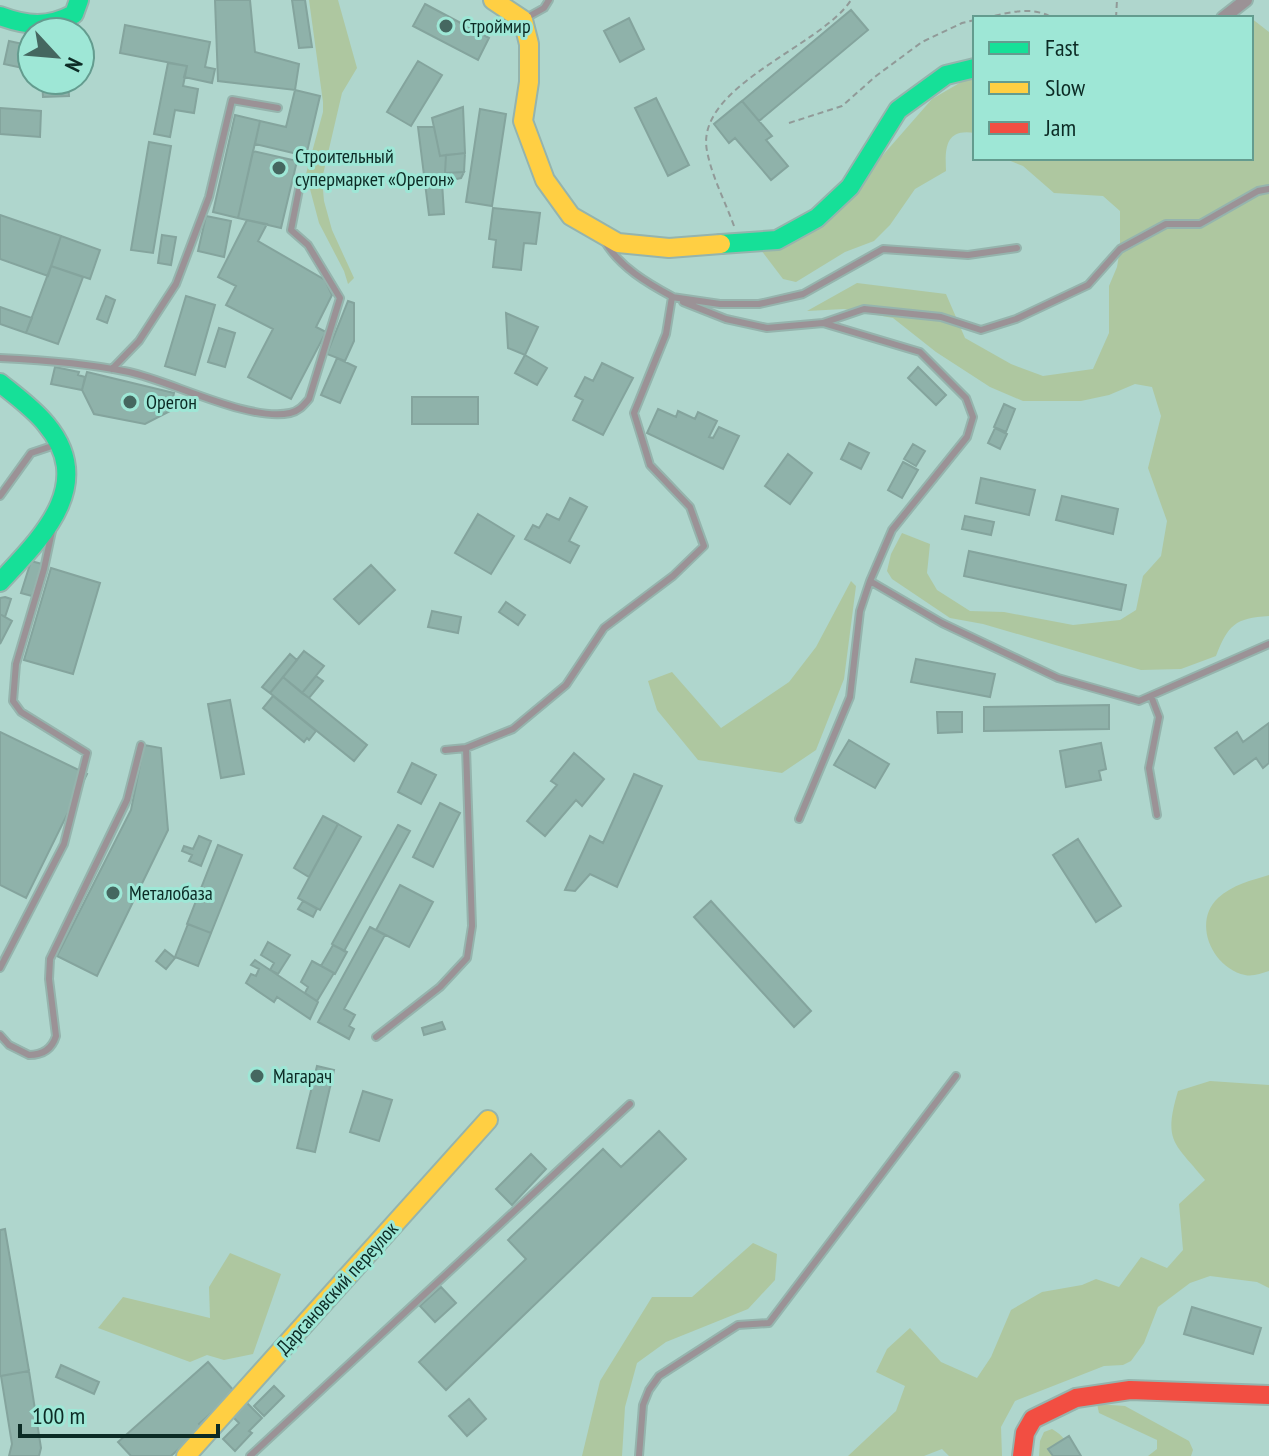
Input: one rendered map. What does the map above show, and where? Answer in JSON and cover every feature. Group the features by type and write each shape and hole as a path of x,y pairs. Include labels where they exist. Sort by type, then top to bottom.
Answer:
{"street":[{"path":"0,16 19,23 53,25 74,14 79,0"},
{"path":"493,0 523,20 529,44 529,82 523,121 545,180 571,216 618,243 669,248 777,240 817,218 850,187 898,110 946,75 973,68"},
{"path":"1226,16 1246,0"},
{"path":"0,383 49,427 67,459 68,476 54,520 0,582"},
{"name":"Дарсановский переулок","path":"186,1456 488,1120"},
{"path":"1022,1456 1024,1437 1032,1418 1059,1404 1096,1392 1269,1395"}],"lane":[{"path":"523,20 544,8 549,0"},
{"path":"112,369 139,341 176,284 209,197 232,100 278,108"},
{"path":"0,358 60,360 132,373 219,402 264,413 287,414 299,410 309,399 340,298 308,245 291,230 301,179"},
{"path":"598,231 612,254 639,277 672,297 726,319 767,328 823,323 864,309 941,317 981,330 1016,319 1088,285 1120,249 1166,224 1200,224 1258,191 1269,189"},
{"path":"672,297 720,304 759,304 803,294 883,249 968,255 1017,248"},
{"path":"445,750 466,748 513,729 566,685 604,628 673,576 704,546 690,507 650,465 634,413 666,334 672,297"},
{"path":"799,819 850,697 860,611 892,530 967,437 973,417 966,398 920,352 823,323"},
{"path":"0,496 31,453 59,444"},
{"path":"0,968 64,844 87,753 16,709 13,701 16,664 44,569 54,520"},
{"path":"870,581 942,623 1058,678 1139,701 1269,644"},
{"path":"1151,696 1159,717 1149,768 1157,815"},
{"path":"0,1035 9,1045 29,1055 47,1051 53,1044 56,1036 49,979 50,959 121,814 135,777 141,745"},
{"path":"376,1037 440,987 467,958 472,926 466,748"},
{"path":"639,1456 643,1405 659,1376 738,1325 769,1323 956,1076"},
{"path":"250,1456 630,1104"}],"path":[{"path":"740,243 706,147 710,122 728,95 763,67 793,49 851,0"},
{"path":"996,16 1041,11 1050,16"},
{"path":"789,123 842,106 922,42 973,20"}],"green space":[{"path":"309,0 338,0 357,68 342,93 322,179 332,230 354,278 348,284 319,223 306,174 323,112"},
{"path":"1253,20 1269,32 1269,616 1240,621 1229,630 1216,656 1181,669 1141,670 983,624 950,618 892,579 887,571 891,554 902,533 930,544 927,573 937,590 970,611 1004,612 1073,625 1120,620 1136,610 1143,576 1161,556 1167,521 1148,468 1161,416 1152,387 1135,384 1109,395 1081,401 1023,401 990,387 936,352 893,318 844,309 807,311 857,283 946,294 965,338 1011,364 1043,376 1093,369 1109,333 1109,286 1120,249 1120,211 1103,196 1054,193 1023,166 1008,160 1253,160"},
{"path":"973,75 973,133 952,137 947,148 946,171 915,189 890,225 874,241 845,252 796,282 783,279 761,250 820,227 932,99"},
{"path":"851,581 856,586 844,679 816,750 782,773 698,760 657,710 648,681 672,672 721,728 789,682 816,647"},
{"path":"1269,875 1269,971 1245,975 1233,971 1215,954 1206,931 1207,919 1210,908 1224,893"},
{"path":"1210,1081 1269,1085 1269,1288 1257,1282 1210,1276 1190,1283 1158,1307 1144,1343 1131,1361 1123,1365 1104,1366 1015,1401 1001,1427 1002,1456 949,1456 942,1449 924,1456 848,1456 896,1411 905,1386 876,1372 887,1349 910,1328 941,1362 977,1378 991,1357 1011,1310 1042,1292 1082,1285 1096,1279 1119,1287 1141,1257 1167,1268 1183,1250 1179,1204 1205,1180 1174,1140 1174,1108 1178,1091"},
{"path":"753,1243 777,1254 775,1280 748,1309 666,1342 637,1363 625,1407 622,1456 582,1456 600,1381 652,1297 692,1297"},
{"path":"230,1253 281,1274 253,1354 224,1360 207,1355 190,1362 98,1328 123,1297 210,1318 209,1287"},
{"path":"1097,1404 1125,1406 1189,1441 1193,1450 1191,1456 1148,1456 1157,1449 1157,1440 1099,1413"},
{"path":"1052,1429 1065,1440 1072,1456 1039,1456 1044,1432"}],"building":[{"path":"215,0 250,0 255,52 299,64 295,90 218,81"},
{"path":"292,0 305,0 312,47 299,48"},
{"path":"425,4 489,38 478,60 413,26"},
{"path":"851,10 868,30 759,121 742,101"},
{"path":"629,18 644,49 620,62 604,31"},
{"path":"125,25 210,42 205,67 215,69 212,83 184,77 187,66 120,53"},
{"path":"9,41 16,43 16,67 4,64"},
{"path":"418,61 442,75 411,126 387,112"},
{"path":"168,63 187,66 183,86 198,89 194,113 175,110 170,137 154,134"},
{"path":"295,90 320,96 306,156 255,144 260,121 286,127"},
{"path":"656,98 689,165 668,176 635,108"},
{"path":"742,101 772,136 766,140 788,166 771,180 735,138 729,143 714,124"},
{"path":"463,107 465,153 440,156 432,118"},
{"path":"0,108 41,111 40,137 0,134"},
{"path":"480,109 506,114 492,206 466,202"},
{"path":"235,115 260,121 238,218 213,212"},
{"path":"418,127 434,127 440,156 446,155 445,173 464,172 461,178 442,182 444,214 429,215"},
{"path":"149,142 171,146 153,253 131,250"},
{"path":"253,151 297,161 281,228 238,218"},
{"path":"465,153 464,172 445,173 446,155"},
{"path":"493,208 540,213 536,244 524,243 521,270 493,267 496,240 489,239"},
{"path":"0,215 61,236 48,276 0,259"},
{"path":"206,216 231,221 224,257 198,251"},
{"path":"247,220 267,224 258,241 325,280 332,295 316,327 326,332 291,399 248,377 273,329 226,305 236,286 218,277"},
{"path":"162,235 176,237 171,265 158,263"},
{"path":"61,236 100,250 90,279 51,266"},
{"path":"51,266 83,277 58,344 26,333"},
{"path":"106,296 115,300 107,323 97,319"},
{"path":"186,296 215,305 195,375 165,366"},
{"path":"348,301 354,303 354,341 345,361 327,354"},
{"path":"0,307 32,318 26,333 0,324"},
{"path":"506,313 538,327 525,355 508,348"},
{"path":"219,328 235,333 225,367 208,362"},
{"path":"525,355 547,368 537,385 515,373"},
{"path":"337,358 356,367 340,403 321,395"},
{"path":"602,363 633,378 603,435 573,420 583,400 575,396 585,377 593,381"},
{"path":"55,367 79,372 78,375 85,377 82,390 51,384"},
{"path":"918,367 946,395 936,405 908,378"},
{"name":"Орегон","path":"87,372 174,393 170,411 145,424 94,414 82,390"},
{"path":"412,397 478,397 478,424 412,424"},
{"path":"1004,404 1015,409 1006,432 994,427"},
{"path":"658,409 676,417 678,411 695,419 698,412 717,421 709,437 713,438 719,427 739,436 723,469 647,433"},
{"path":"995,428 1007,434 1000,449 988,443"},
{"path":"849,443 869,453 861,469 841,459"},
{"path":"913,444 925,451 916,466 904,459"},
{"path":"788,454 812,473 790,504 765,486"},
{"path":"903,462 918,470 902,498 888,490"},
{"path":"981,478 1035,490 1029,515 976,503"},
{"path":"1062,496 1118,509 1113,534 1056,520"},
{"path":"570,498 587,507 569,541 579,546 570,563 525,539 533,525 539,528 547,514 559,520"},
{"path":"478,514 514,536 491,574 455,553"},
{"path":"965,516 994,522 991,535 962,529"},
{"path":"969,551 1126,585 1121,610 964,576"},
{"path":"31,561 42,564 32,596 21,593"},
{"path":"371,565 395,590 359,624 334,599"},
{"path":"51,568 100,583 73,674 24,660"},
{"path":"0,598 11,599 5,617 0,614"},
{"path":"506,602 525,615 518,625 499,612"},
{"path":"432,611 461,617 458,633 428,627"},
{"path":"0,614 12,621 0,644"},
{"path":"304,651 324,666 302,693 283,677"},
{"path":"290,654 297,660 270,693 262,687"},
{"path":"916,659 995,674 990,697 911,682"},
{"path":"316,676 323,681 309,698 302,693"},
{"path":"283,677 367,745 354,761 270,693"},
{"path":"273,696 316,731 309,740 307,738 304,742 263,708"},
{"path":"230,700 244,774 221,778 208,704"},
{"path":"1109,705 1109,729 984,731 984,707"},
{"path":"937,712 962,712 962,732 938,733"},
{"path":"1269,723 1269,763 1263,768 1256,758 1234,774 1215,748 1237,732 1243,742"},
{"path":"0,732 87,774 26,898 0,885"},
{"path":"849,740 889,764 875,788 834,765"},
{"path":"1101,743 1106,769 1099,771 1101,780 1066,787 1060,751"},
{"name":"Металобаза","path":"144,745 161,748 168,830 97,976 57,956 131,810"},
{"path":"574,753 604,779 582,806 576,800 545,836 527,821 557,785 551,781"},
{"path":"412,763 436,775 421,804 398,792"},
{"path":"634,774 662,786 617,887 590,874 575,891 565,890 590,836 603,843"},
{"path":"440,803 460,813 433,867 413,857"},
{"path":"323,816 338,824 309,877 294,868"},
{"path":"338,824 361,837 320,910 298,898"},
{"path":"398,825 410,831 344,951 332,944"},
{"path":"199,836 211,841 201,866 189,861 192,855 182,851 184,846 193,849"},
{"path":"1078,839 1121,906 1096,922 1053,855"},
{"path":"218,845 242,855 211,933 187,924"},
{"path":"400,885 433,902 409,947 376,930"},
{"path":"303,901 317,909 313,917 298,909"},
{"path":"711,901 811,1011 794,1027 694,917"},
{"path":"188,924 211,933 198,966 175,957"},
{"path":"370,927 385,935 344,1009 355,1015 349,1026 354,1029 349,1039 318,1022"},
{"path":"268,942 290,955 278,974 270,970 274,963 261,955"},
{"path":"333,945 347,952 335,974 321,966"},
{"path":"165,950 175,958 166,969 156,961"},
{"path":"255,960 318,1002 310,1019 277,997 274,1002 246,983 251,974 256,976 259,969 251,965"},
{"path":"312,961 334,973 317,1001 305,993 308,987 301,982"},
{"path":"442,1022 445,1029 424,1035 422,1028"},
{"path":"317,1066 334,1070 315,1152 297,1148"},
{"path":"363,1091 392,1100 379,1141 350,1132"},
{"path":"659,1131 686,1159 446,1390 419,1362 526,1259 508,1240 603,1149 621,1167"},
{"path":"531,1154 546,1169 512,1205 496,1189"},
{"path":"5,1229 29,1371 0,1376 0,1230"},
{"path":"441,1287 456,1303 435,1322 420,1306"},
{"path":"1192,1307 1261,1328 1253,1354 1184,1334"},
{"path":"208,1362 235,1392 199,1424 202,1428 171,1456 131,1456 118,1442"},
{"path":"61,1365 99,1382 94,1394 56,1377"},
{"path":"29,1371 41,1448 39,1456 9,1456 12,1444 1,1376"},
{"path":"274,1386 284,1396 264,1416 254,1406"},
{"path":"469,1399 486,1419 467,1436 449,1416"},
{"path":"244,1400 262,1418 235,1451 223,1439 239,1423 230,1414"},
{"path":"1069,1436 1081,1456 1053,1456 1048,1449"}],"traffic: fast":[{"path":"0,16 28,23 55,22 74,14 79,0"},
{"path":"721,244 777,240 817,218 850,187 898,110 946,75 973,68"},
{"path":"0,383 46,424 60,446 66,468 65,489 58,509 32,547 0,582"}],"traffic: slow":[{"path":"493,0 523,20 529,44 529,82 523,121 545,180 571,216 618,243 669,248 721,244"},
{"path":"186,1456 488,1120"}],"traffic: jam":[{"path":"1022,1456 1025,1433 1033,1419 1076,1398 1130,1390 1269,1395"}],"place":[{"name":"Строймир","path":"446,26"},
{"name":"Строительный супермаркет «Орегон»","path":"279,168"},
{"name":"Орегон","path":"130,402"},
{"name":"Металобаза","path":"113,893"},
{"name":"Магарач","path":"257,1076"}]}
